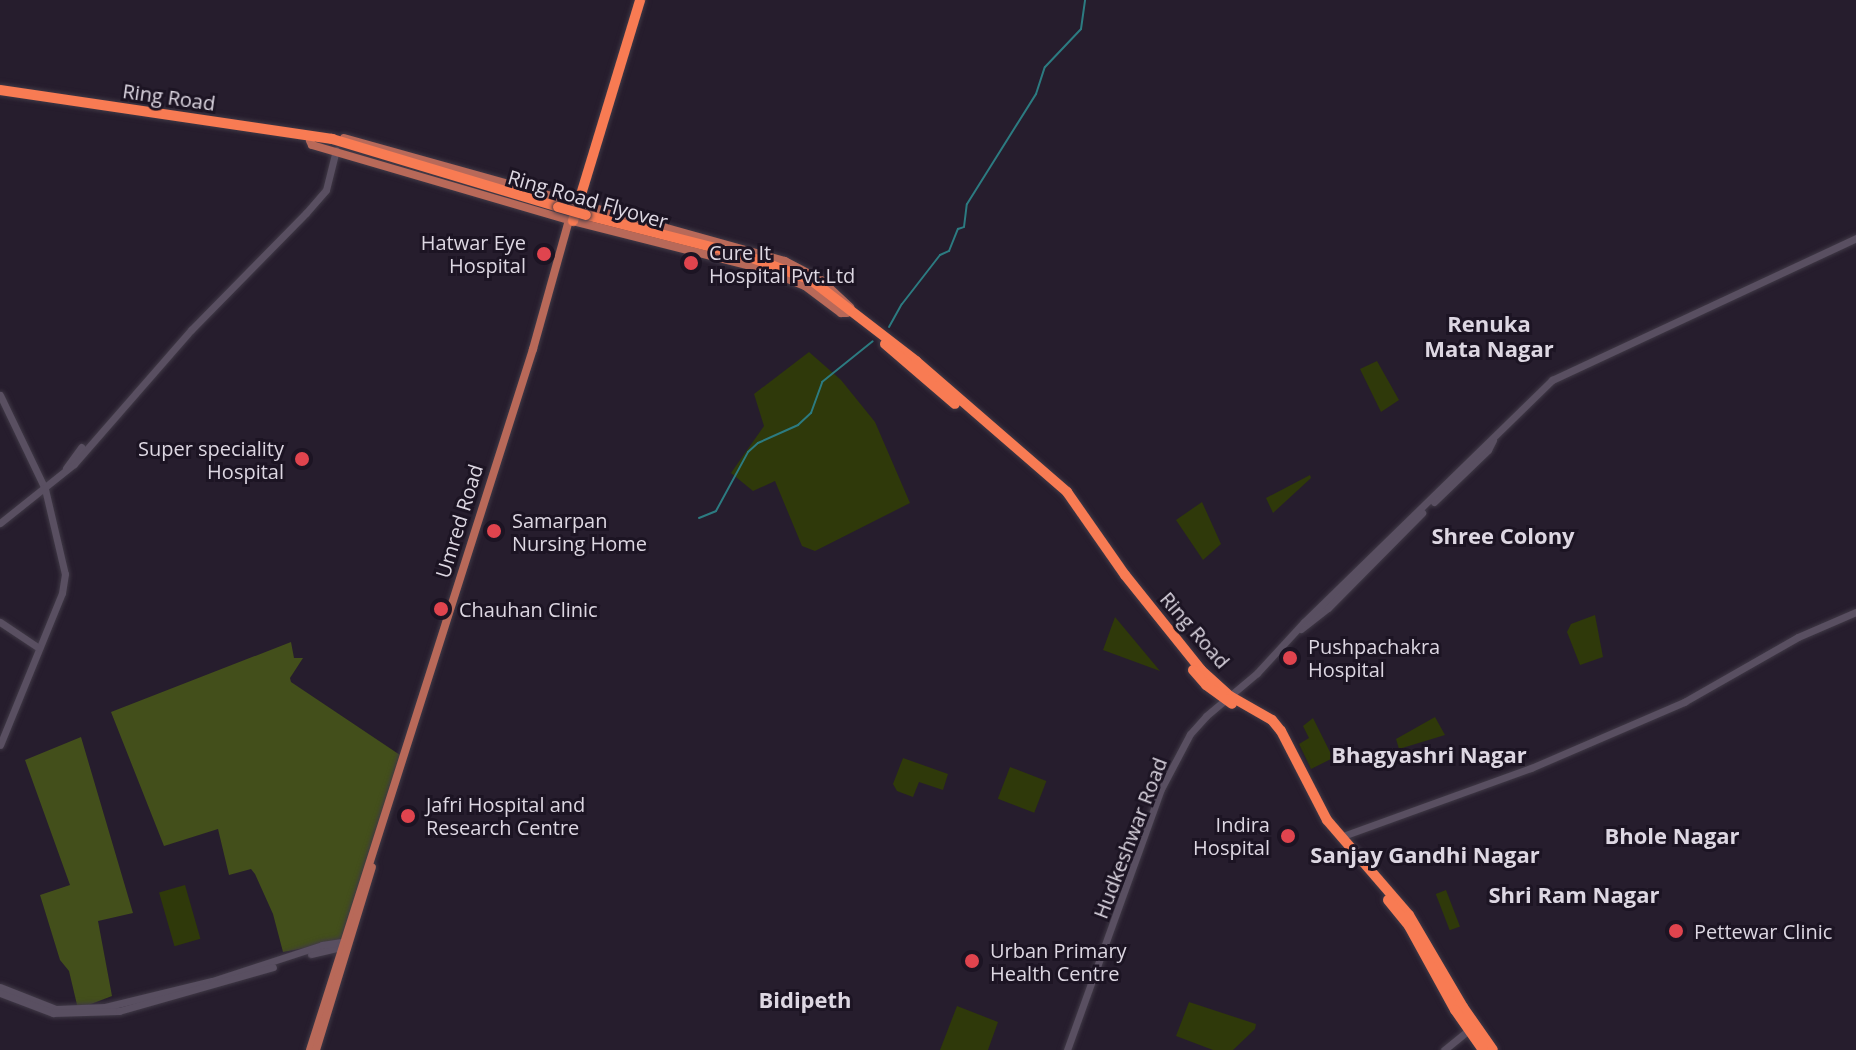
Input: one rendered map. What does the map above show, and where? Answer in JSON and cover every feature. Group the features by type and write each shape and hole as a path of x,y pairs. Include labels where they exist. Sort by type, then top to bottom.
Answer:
{"highway":[{"path":"571,220 638,0"},
{"name":"Ring Road","path":"0,92 310,141"},
{"name":"Ring Road","path":"0,92 334,145"},
{"name":"Ring Road Flyover","path":"310,141 786,273 848,311"},
{"name":"Ring Road Flyover","path":"334,145 558,211"},
{"name":"Ring Road","path":"848,311 1074,498 1125,575 1201,670 1228,698 1272,720 1281,731 1336,834 1409,915 1483,1050"},
{"name":"Ring Road","path":"1473,1031 1493,1050"}],"main road":[{"path":"310,141 312,145 334,145 354,140 575,205 785,261 821,280 848,311"},
{"path":"558,211 571,220 586,220"},
{"path":"558,211 567,233 586,220"},
{"name":"Umred Road","path":"313,1050 571,220"}],"street":[{"path":"0,523 35,491 45,489 66,468 203,313 316,200 334,166 334,145"},
{"name":"Hudkeshwar Road","path":"1067,1050 1161,789 1190,734 1386,551 1488,450 1493,440 1552,380 1856,238"},
{"path":"0,395 45,489 65,574 62,593 0,745"},
{"path":"0,756 63,605 62,593"},
{"path":"1336,834 1531,768 1684,702 1798,637 1856,612"},
{"path":"0,622 39,648"},
{"path":"0,990 53,1013 119,1011 345,944"},
{"path":"1447,1050 1473,1031"}],"green space":[{"path":"809,352 841,380 875,422 910,503 815,551 802,546 775,481 753,491 731,473 764,426 754,394"},
{"path":"1377,361 1399,400 1381,412 1360,369"},
{"path":"1310,475 1311,478 1273,513 1266,498"},
{"path":"1202,502 1221,544 1203,560 1176,520"},
{"path":"1595,615 1603,657 1580,665 1567,632 1571,624"},
{"path":"1115,617 1160,671 1103,650"},
{"path":"291,642 294,658 303,658 290,678 291,682 400,755 343,941 283,952 273,914 255,874 251,869 229,875 218,829 164,846 111,712"},
{"path":"1435,717 1445,735 1399,749 1396,739"},
{"path":"1313,718 1333,758 1311,769 1299,744 1309,738 1303,726"},
{"path":"81,737 133,913 98,921 112,996 78,1009 69,971 60,960 40,895 70,885 25,760"},
{"path":"903,758 948,774 943,790 919,782 913,797 897,791 893,784"},
{"path":"1010,767 1046,781 1034,813 998,799"},
{"path":"185,885 200,939 174,946 159,892"},
{"path":"1446,890 1460,926 1450,930 1436,894"},
{"path":"1189,1002 1256,1024 1255,1029 1233,1050 1213,1050 1176,1036"},
{"path":"957,1006 998,1022 988,1050 940,1050"}],"waterway":[{"path":"889,327 902,304 940,255 949,251 958,229 964,227 967,204 1036,94 1045,67 1081,29 1085,0"},
{"path":"699,518 716,511 748,452 758,443 798,425 811,413 822,382 873,341"}],"place":[{"name":"Hatwar Eye Hospital","path":"544,254"},
{"name":"Cure It Hospital Pvt.Ltd","path":"691,263"},
{"name":"Super speciality Hospital","path":"302,459"},
{"name":"Samarpan Nursing Home","path":"494,531"},
{"name":"Chauhan Clinic","path":"441,609"},
{"name":"Pushpachakra Hospital","path":"1290,658"},
{"name":"Jafri Hospital and Research Centre","path":"408,816"},
{"name":"Indira Hospital","path":"1288,836"},
{"name":"Pettewar Clinic","path":"1676,931"},
{"name":"Urban Primary Health Centre","path":"972,961"}],"district":[{"name":"Renuka Mata Nagar","path":"1489,336"},
{"name":"Shree Colony","path":"1503,536"},
{"name":"Bhagyashri Nagar","path":"1429,755"},
{"name":"Bhole Nagar","path":"1672,836"},
{"name":"Sanjay Gandhi Nagar","path":"1425,855"},
{"name":"Shri Ram Nagar","path":"1574,895"},
{"name":"Bidipeth","path":"805,1000"}]}
